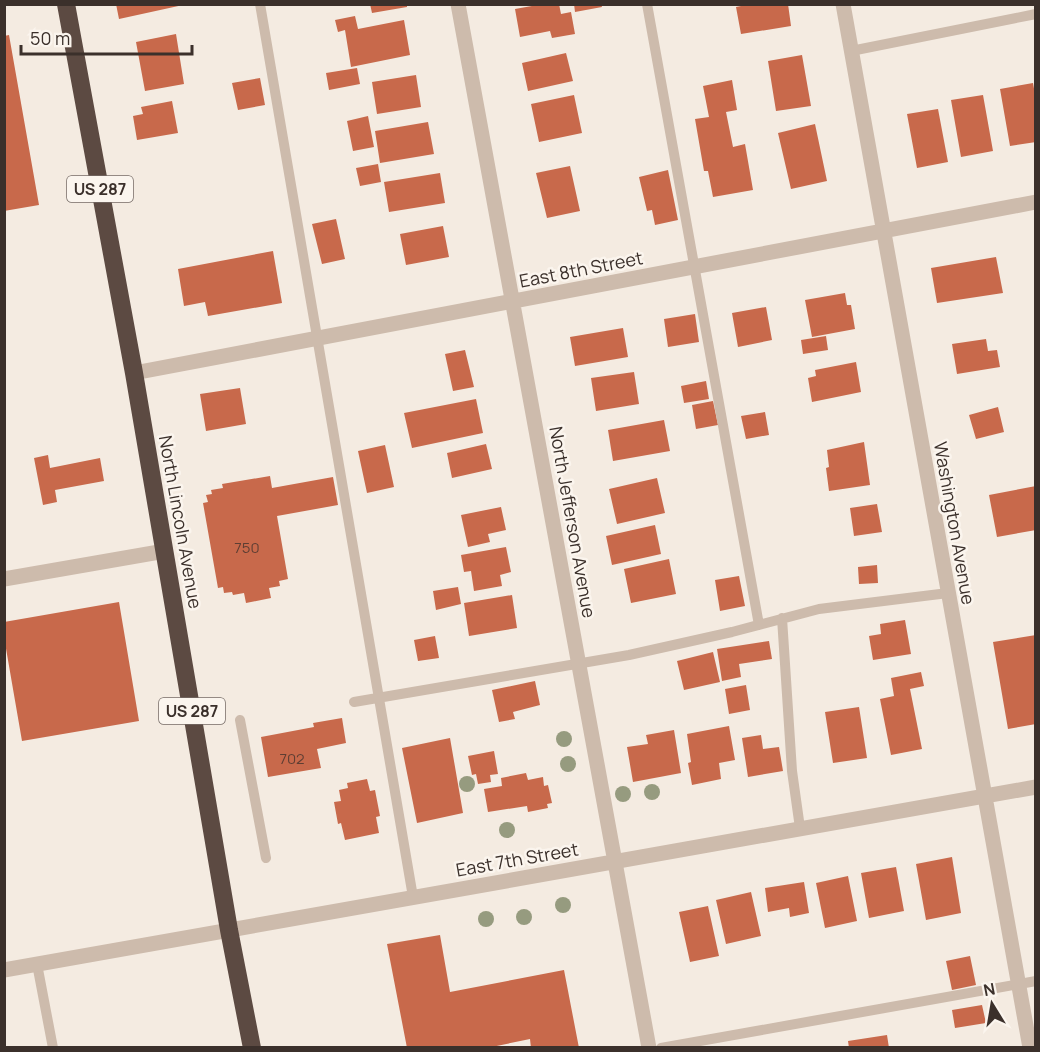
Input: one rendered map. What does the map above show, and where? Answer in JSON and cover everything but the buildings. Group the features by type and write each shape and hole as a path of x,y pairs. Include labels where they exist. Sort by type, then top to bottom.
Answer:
{"highway":[{"name":"North Lincoln Avenue","path":"66,4 134,374 229,930 252,1047"}],"street":[{"name":"North Jefferson Avenue","path":"458,4 649,1047"},
{"name":"Washington Avenue","path":"843,4 983,796 1030,1047"},
{"name":"East 8th Street","path":"134,374 1035,202"},
{"path":"4,579 165,551"},
{"name":"East 7th Street","path":"4,970 1035,787"}],"lane":[{"path":"260,4 413,897"},
{"path":"647,4 759,625"},
{"path":"851,51 1035,14"},
{"path":"354,702 629,655 819,609 948,593"},
{"path":"782,618 792,771 800,828"},
{"path":"240,720 266,858"},
{"path":"37,964 53,1047"},
{"path":"661,1047 1035,981"}]}
